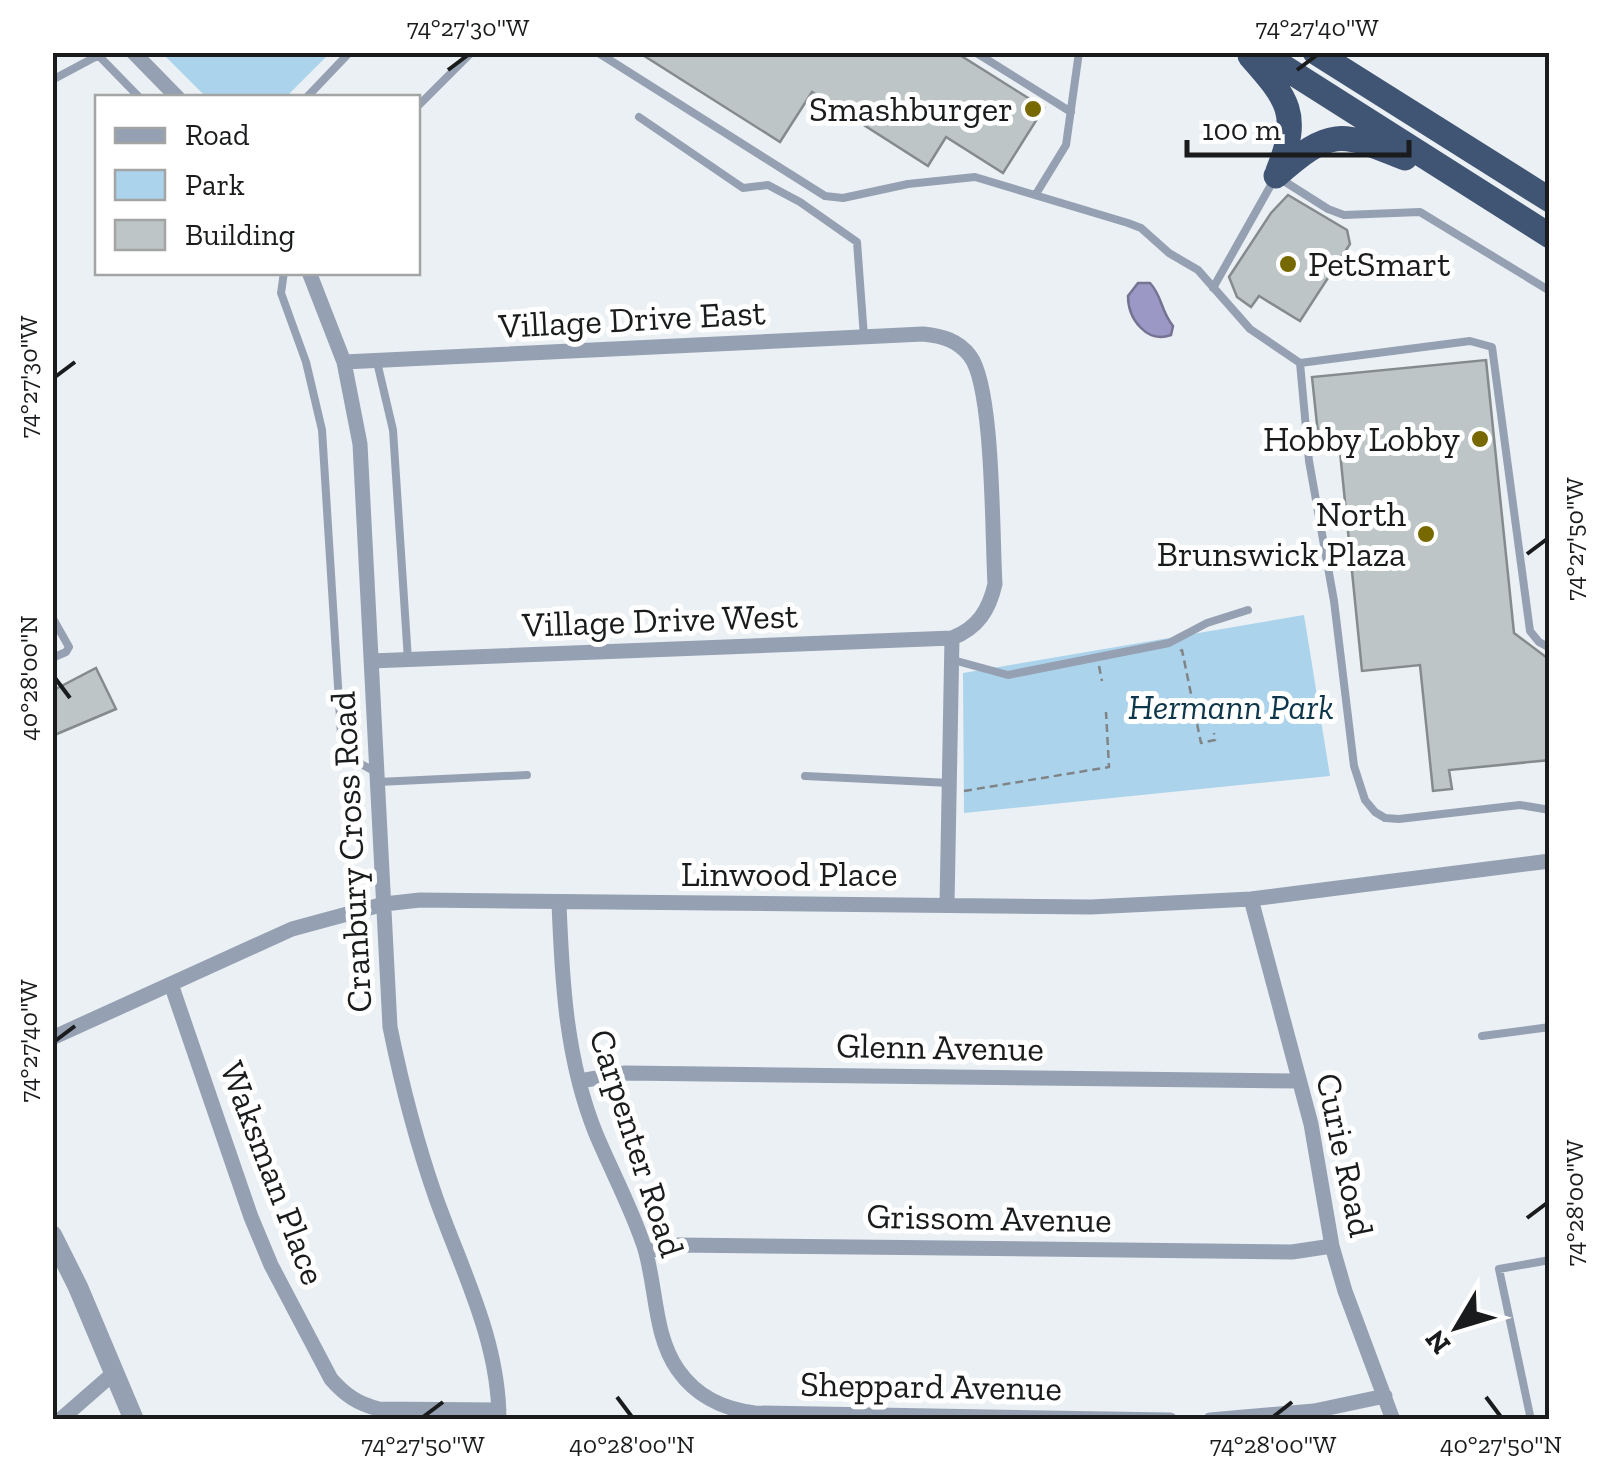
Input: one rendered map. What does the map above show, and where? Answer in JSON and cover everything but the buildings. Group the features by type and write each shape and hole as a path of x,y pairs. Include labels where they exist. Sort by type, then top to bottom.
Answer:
{"highway":[{"path":"1247,52 1274,83 1288,114 1290,135 1276,176"},
{"path":"1260,52 1550,236"},
{"path":"1315,52 1550,200"},
{"path":"1350,52 1388,99"},
{"path":"1276,176 1310,147 1340,137 1373,145 1467,184"}],"street":[{"path":"134,52 175,95"},
{"name":"Cranbury Cross Road","path":"310,275 344,362 360,444 390,1027 408,1113 489,1343 499,1415"},
{"name":"Village Drive East","path":"344,362 944,336 972,358 985,389 995,584 990,607 966,633 952,638"},
{"path":"947,905 957,787 952,638"},
{"name":"Village Drive West","path":"371,661 952,638"},
{"name":"Linwood Place","path":"52,1038 292,929 384,904 420,900 1091,908 1251,898 1550,861"},
{"name":"Curie Road","path":"1251,898 1300,1081 1344,1291 1393,1420"},
{"name":"Carpenter Road","path":"559,903 563,1006 580,1081 596,1134 646,1251 666,1350 697,1391"},
{"name":"Waksman Place","path":"171,984 251,1217 271,1265 331,1379 343,1393 380,1410 499,1415"},
{"name":"Glenn Avenue","path":"580,1081 625,1073 1300,1081"},
{"path":"52,1235 134,1420"},
{"name":"Grissom Avenue","path":"646,1251 679,1245 1292,1252 1332,1246"},
{"path":"60,1420 115,1372"},
{"name":"Sheppard Avenue","path":"697,1391 714,1403 755,1413 1170,1420"},
{"path":"1210,1420 1314,1411 1385,1396"}],"lane":[{"path":"309,95 350,52"},
{"path":"420,104 472,52"},
{"path":"597,52 831,198 939,179 976,177 1141,228 1198,270 1250,329 1300,363 1470,342 1492,347 1530,631 1550,648"},
{"path":"976,52 1072,112"},
{"path":"1036,194 1066,144 1078,52"},
{"path":"52,80 100,54 137,95"},
{"path":"639,117 742,188 768,186 800,202 857,242 864,337"},
{"path":"1213,288 1276,176 1344,215 1420,212 1550,291"},
{"path":"283,275 281,294 306,362 322,430 341,734 361,764 377,777 527,776"},
{"path":"377,360 393,430 408,660"},
{"path":"1300,363 1309,461 1334,600 1354,766 1365,800 1385,818 1399,820 1520,805 1550,810"},
{"path":"952,660 1008,676 1170,643 1207,623 1248,610"},
{"path":"52,617 69,647 52,658"},
{"path":"805,776 957,787"},
{"path":"1482,1036 1550,1028"},
{"path":"1531,1420 1498,1276 1504,1266 1550,1260"}],"path":[{"path":"1182,650 1201,743 1215,740 1214,734"},
{"path":"1102,681 1098,665 1104,664"},
{"path":"957,787 1109,767 1106,712"}],"green space":[{"path":"162,53 330,53 288,95 204,95"},
{"name":"Hermann Park","path":"1304,615 1330,776 964,813 963,673"}],"shaded area":[{"path":"1138,283 1150,283 1154,288 1173,326 1171,335 1154,336 1135,321 1128,296"}],"place":[{"name":"Smashburger","path":"1033,109"},
{"name":"PetSmart","path":"1288,264"},
{"name":"Hobby Lobby","path":"1480,439"},
{"name":"North Brunswick Plaza","path":"1426,534"}]}
